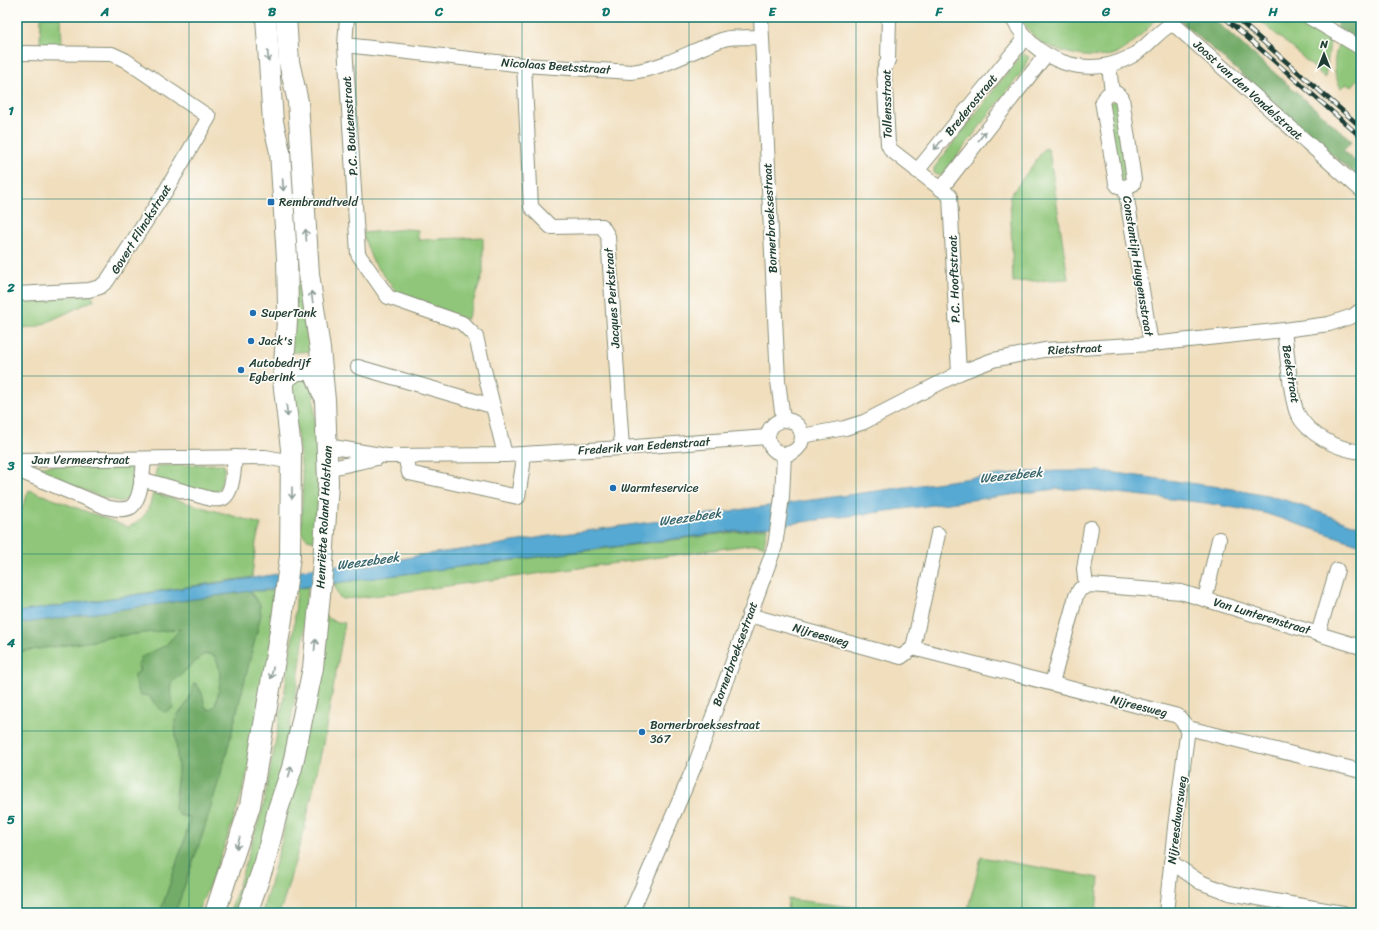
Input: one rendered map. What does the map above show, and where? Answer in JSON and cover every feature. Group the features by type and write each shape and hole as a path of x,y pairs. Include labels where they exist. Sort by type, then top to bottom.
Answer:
{"main road":[{"path":"215,913 250,806 286,593 292,524 291,455 283,380 288,306 287,258 280,152 273,122 266,17"},
{"name":"Henriëtte Roland Holstlaan","path":"247,913 266,862 278,809 292,768 313,668 325,540 328,469 325,400 320,349 309,274 298,102 289,62 286,17"},
{"path":"283,380 296,370 310,370 317,378 325,400"},
{"path":"292,524 298,539 304,545 314,546 325,540"}],"street":[{"name":"P.C. Boutensstraat","path":"346,17 345,45 358,254 388,297 462,323 476,337 505,455"},
{"name":"Bornerbroeksestraat","path":"761,17 778,381 783,419"},
{"name":"Tollensstraat","path":"889,17 888,60 884,70 888,144 891,150 941,189"},
{"name":"Joost van den Vondelstraat","path":"1012,17 1025,38 1046,56 1077,67 1109,66 1131,57 1149,43 1162,30 1170,25 1177,27 1361,190"},
{"path":"1309,17 1361,48"},
{"name":"Nicolaas Beetsstraat","path":"345,45 524,65 631,72 649,70 664,65 724,39 762,38"},
{"name":"Brederostraat","path":"917,171 1025,38"},
{"name":"Govert Flinckstraat","path":"17,53 112,54 125,60 209,117 165,192 108,281 89,290 17,294"},
{"path":"941,189 1046,56"},
{"name":"Jacques Perkstraat","path":"524,65 531,207 551,227 602,226 608,236 622,448"},
{"path":"1109,66 1112,93"},
{"name":"Constantijn Huygensstraat","path":"1112,93 1116,93 1122,98 1134,180 1133,184 1125,187 1118,186 1116,183 1102,101 1107,95 1112,93"},
{"name":"Constantijn Huygensstraat","path":"1125,187 1151,344"},
{"name":"P.C. Hooftstraat","path":"941,189 950,196 959,373"},
{"name":"Rietstraat","path":"802,436 845,428 864,422 959,373 994,360 1032,352 1151,344 1329,324 1353,316 1361,310"},
{"name":"Beekstraat","path":"1284,330 1297,412 1312,432 1327,442 1361,452"},
{"path":"358,367 492,406"},
{"path":"783,419 796,423 802,436 801,443 797,449 784,454 772,449 767,437 771,425 783,419"},
{"name":"Frederik van Eedenstraat","path":"327,446 387,456 505,455 767,437"},
{"path":"405,456 409,473 518,497 523,465 522,454"},
{"name":"Bornerbroeksestraat","path":"631,913 697,760 778,535 784,454"},
{"name":"Jan Vermeerstraat","path":"17,460 250,458 291,455"},
{"name":"Frederik van Eedenstraat","path":"328,469 387,456"},
{"name":"Jan Vermeerstraat","path":"141,479 211,499 221,499 228,495 233,479 235,458"},
{"name":"Jan Vermeerstraat","path":"17,470 106,507 120,510 130,507 136,501 144,459"},
{"path":"1052,683 1076,596 1080,589 1086,585 1084,570 1091,528"},
{"path":"913,648 938,534"},
{"name":"Van Lunterenstraat","path":"1205,599 1219,539"},
{"name":"Van Lunterenstraat","path":"1318,634 1337,570"},
{"name":"Van Lunterenstraat","path":"1086,585 1176,591 1361,647"},
{"name":"Nijreesweg","path":"750,615 900,657 913,648 1052,683 1178,716 1188,728 1361,771"},
{"name":"Nijreesdwarsweg","path":"1166,913 1188,728"},
{"path":"1171,862 1200,882 1229,893 1343,913"}],"green space":[{"path":"41,17 61,17 62,46 40,45"},
{"path":"1020,17 1154,17 1157,19 1128,47 1117,53 1099,57 1077,55 1056,49 1039,41 1028,30"},
{"path":"1176,17 1211,17 1352,141 1343,151 1361,166 1361,177 1357,176 1293,121 1292,118"},
{"path":"1256,17 1301,17 1331,35 1325,78 1296,51"},
{"path":"1337,17 1361,17 1361,43 1337,28"},
{"path":"1340,39 1361,53 1361,79 1359,78 1352,86 1347,84 1341,88 1336,76 1334,64"},
{"path":"1024,54 1029,57 1022,72 943,174 937,175 934,173 934,168 1020,56"},
{"path":"1114,100 1120,103 1129,176 1124,182 1119,180 1107,106"},
{"path":"1045,148 1049,150 1068,279 1013,282 1010,196"},
{"path":"407,229 418,230 418,240 483,237 483,274 467,320 396,291 372,260 362,233"},
{"path":"295,266 298,271 307,339 314,351 288,353"},
{"path":"92,295 94,300 37,327 17,328 17,300"},
{"path":"302,375 314,388 315,430 323,453 315,540 306,538 301,530 303,479 290,381"},
{"path":"224,465 224,472 218,491 204,492 154,480 157,466"},
{"path":"31,466 133,466 136,470 136,489 130,497 121,502 101,497 30,468"},
{"path":"29,490 128,527 143,517 148,510 153,493 261,524 256,542 252,577 17,612 17,512 22,508"},
{"path":"767,528 764,546 756,544 366,597 342,599 338,596 334,583"},
{"path":"308,587 306,617 294,707 275,797 240,913 230,913 263,807 284,697 294,626 297,588"},
{"path":"250,591 275,591 269,663 251,759 233,822 197,913 175,913 202,836 225,759 261,615 260,605"},
{"path":"250,591 260,605 261,615 225,759 202,836 175,913 160,913 186,835 190,817 179,815 175,809 178,770 175,723 177,716 188,702 194,683 202,693 205,707 210,710 215,706 220,681 218,662 215,656 209,654 203,655 171,683 170,687 173,708 165,712 159,709 148,695 140,696 133,675 139,672 140,658 166,645 180,629 101,638 93,641 17,652 17,624"},
{"path":"323,614 333,621 345,623 322,749 304,830 283,903 279,913 262,913 282,840"},
{"path":"181,629 166,645 138,664 143,684 153,702 173,704 170,697 171,683 203,655 209,654 215,656 218,662 220,681 215,706 210,710 205,707 202,693 196,683 188,702 177,716 175,723 178,770 175,795 184,817 190,817 186,835 160,913 17,913 17,652 93,641 101,638"},
{"path":"981,857 1099,878 1096,913 967,913"},
{"path":"788,899 900,913 787,913"}],"water":[{"name":"Weezebeek","path":"1101,471 1227,488 1282,499 1361,527 1361,545 1264,513 1206,503 1091,490 1056,489 297,588 250,591 17,624 17,612 326,566 335,565 354,567 385,563 420,555 490,546 542,537 971,478 1025,472"}],"railway":[{"path":"1224,17 1361,137"},
{"path":"1235,17 1361,127"}],"place":[{"name":"Rembrandtveld","path":"271,202"},
{"name":"SuperTank","path":"253,313"},
{"name":"Jack's","path":"251,341"},
{"name":"Autobedrijf Egberink","path":"241,370"},
{"name":"Warmteservice","path":"613,488"},
{"name":"Bornerbroeksestraat 367","path":"642,732"}]}
